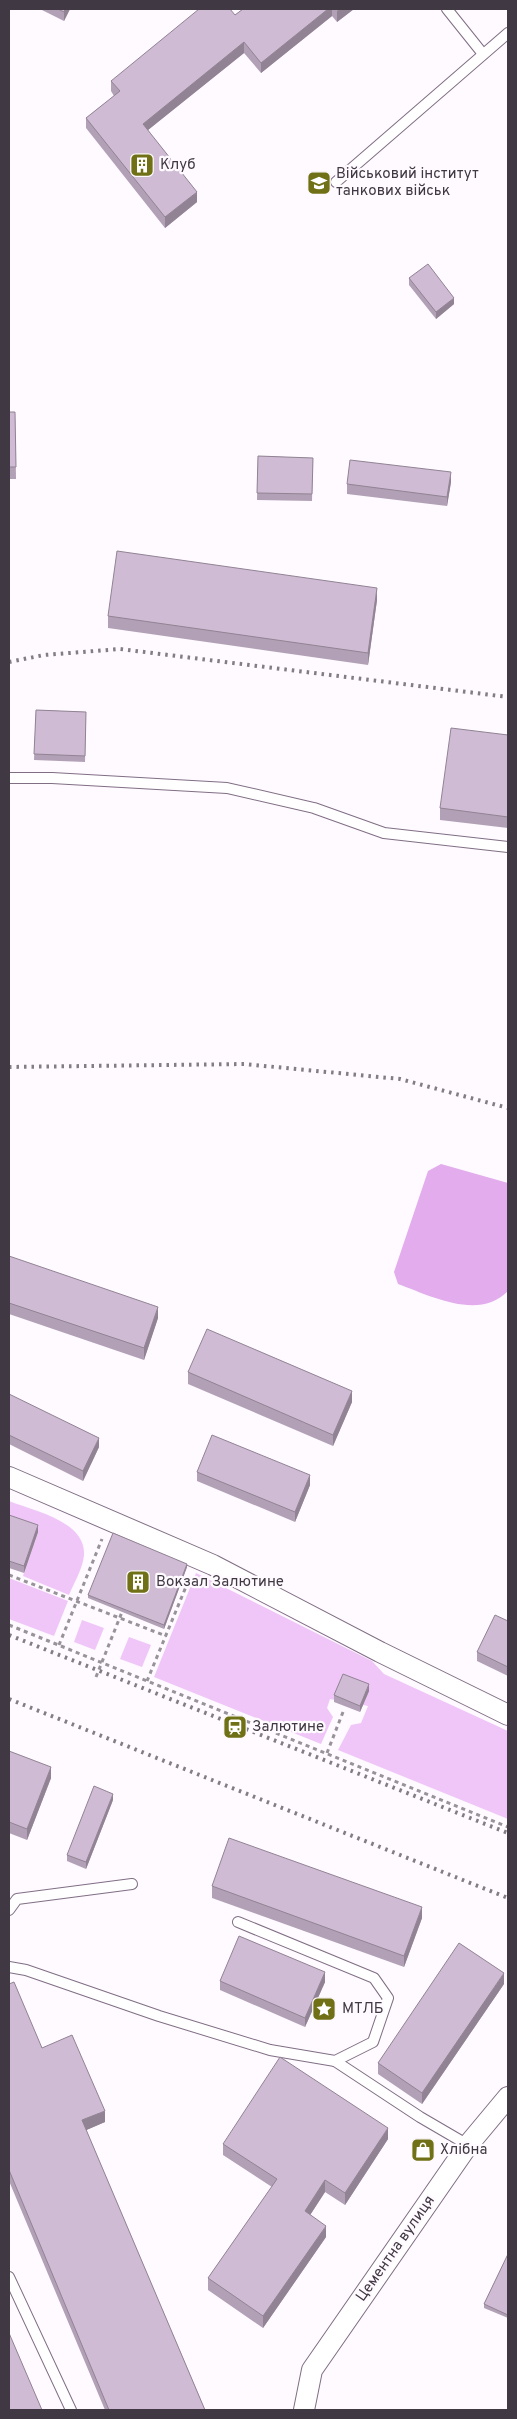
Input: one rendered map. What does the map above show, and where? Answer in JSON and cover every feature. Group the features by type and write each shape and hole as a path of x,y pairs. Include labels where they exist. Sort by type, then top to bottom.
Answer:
{"street":[{"path":"9,1477 198,1558 380,1652 508,1715"},
{"name":"Цементна вулиця","path":"304,2410 312,2370 468,2145 508,2097"}],"lane":[{"path":"447,9 483,54"},
{"path":"336,182 508,33"},
{"path":"9,778 52,778 227,788 314,808 384,833 475,845 508,847"},
{"path":"9,1910 17,1899 132,1884"},
{"path":"238,1922 374,1978 388,1998 373,2042 336,2061"},
{"path":"9,1967 26,1970 159,2016 270,2050 336,2061 420,2117 468,2145"},
{"path":"9,2277 72,2410"}],"path":[{"path":"59,1645 110,1520"},
{"path":"147,1681 198,1558"},
{"path":"9,1574 166,1636"},
{"path":"96,1677 122,1612"},
{"path":"9,1625 508,1827"},
{"path":"327,1753 343,1712"}],"shaded area":[{"path":"441,1164 508,1183 508,1291 496,1300 483,1304 469,1305 454,1303 398,1284 394,1272 428,1171"},
{"path":"9,1501 57,1519 77,1534 82,1543 84,1555 80,1570 69,1595 23,1576 38,1532 9,1521"},
{"path":"196,1573 372,1661 384,1674 508,1731 508,1819 338,1750 351,1725 361,1723 368,1706 363,1705 368,1691 335,1700 330,1699 327,1708 333,1717 321,1744 154,1677"},
{"path":"9,1578 68,1601 54,1636 9,1619"},
{"path":"82,1620 104,1628 95,1650 74,1642"},
{"path":"129,1637 151,1645 142,1667 120,1659"}],"building":[{"path":"199,9 230,9 235,15 243,9 328,9 261,63 244,42 143,124 197,192 165,217 86,118 120,91 111,81"},
{"path":"428,264 454,298 436,312 409,278"},
{"path":"9,412 15,412 16,467 9,467"},
{"path":"258,456 313,458 312,494 257,493"},
{"path":"350,460 451,472 447,497 347,484"},
{"path":"117,551 377,588 368,653 108,616"},
{"path":"36,710 86,712 85,756 34,754"},
{"path":"451,728 508,735 508,817 440,808"},
{"path":"9,1256 158,1307 144,1348 9,1303"},
{"path":"207,1329 352,1391 333,1435 188,1372"},
{"path":"9,1394 99,1438 83,1471 9,1435"},
{"path":"212,1435 310,1475 295,1512 197,1472"},
{"path":"9,1515 38,1525 24,1566 9,1561"},
{"name":"Вокзал Залютине","path":"113,1533 187,1564 164,1625 88,1595"},
{"path":"495,1615 508,1621 508,1667 477,1652"},
{"path":"343,1674 369,1684 360,1706 334,1695"},
{"path":"9,1751 51,1767 27,1829 9,1822"},
{"path":"94,1786 113,1794 86,1862 67,1855"},
{"path":"229,1838 422,1907 404,1956 212,1886"},
{"path":"239,1936 325,1972 305,2018 220,1981"},
{"path":"459,1943 504,1973 422,2093 378,2063"},
{"path":"14,1982 42,2048 72,2035 105,2111 82,2120 205,2410 109,2410 9,2170 9,1984"},
{"path":"280,2057 388,2128 345,2193 325,2180 305,2211 326,2226 263,2316 208,2278 277,2179 223,2144"},
{"path":"508,2254 508,2315 484,2304"},
{"path":"9,2333 42,2410 9,2410"}],"railway":[{"path":"9,662 44,655 120,649 508,697"},
{"path":"9,1067 244,1064 400,1079 508,1108"},
{"path":"9,1635 508,1833"},
{"path":"9,1699 508,1898"}],"place":[{"name":"Клуб","path":"142,165"},
{"name":"Військовий інститут танкових військ","path":"319,183"},
{"name":"Вокзал Залютине","path":"138,1582"},
{"name":"Залютине","path":"235,1727"},
{"name":"МТЛБ","path":"324,2009"},
{"name":"Хлібна","path":"423,2150"}]}
